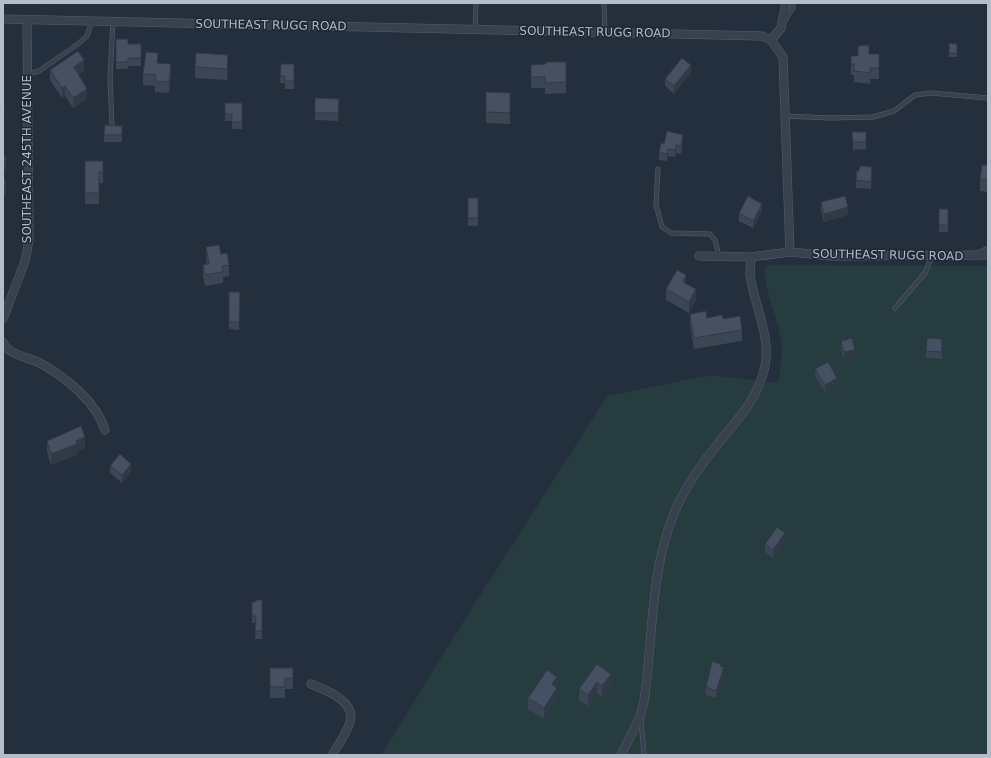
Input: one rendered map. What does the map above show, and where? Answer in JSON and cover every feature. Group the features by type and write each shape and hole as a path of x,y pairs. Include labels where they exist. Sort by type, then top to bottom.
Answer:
{"street":[{"path":"786,3 781,28 772,40 783,57 790,252"},
{"name":"SOUTHEAST RUGG ROAD","path":"3,19 748,34 762,36 772,40"},
{"name":"SOUTHEAST 245TH AVENUE","path":"3,319 25,261 29,240 27,20"},
{"name":"SOUTHEAST RUGG ROAD","path":"699,256 751,257 790,252 832,256 988,255"},
{"path":"621,755 640,717 647,680 659,566 672,517 690,483 716,446 750,403 760,386 766,366 766,344 750,274 751,257"},
{"path":"3,342 10,350 38,363 66,380 90,404 102,419 105,430"},
{"path":"311,684 337,696 348,706 351,715 350,722 332,755"}],"lane":[{"path":"475,29 476,3"},
{"path":"604,3 605,32"},
{"path":"781,28 793,8 793,3"},
{"path":"27,74 39,71 78,44 87,36 92,21"},
{"path":"112,127 110,77 113,21"},
{"path":"785,116 830,118 873,117 894,111 915,95 931,93 988,98"},
{"path":"658,169 656,205 662,227 671,233 710,234 715,240 719,256"},
{"path":"971,256 988,248"},
{"path":"895,308 925,273 932,256"},
{"path":"640,717 644,755"}],"green space":[{"path":"770,265 988,266 988,755 381,755 465,619 607,396 711,375 778,383 782,346 778,326 766,285 765,268"}],"building":[{"path":"116,39 128,39 128,44 141,44 141,58 128,58 128,62 116,62"},
{"path":"949,43 957,44 957,54 949,53"},
{"path":"869,45 869,54 879,54 879,68 870,68 870,73 854,71 854,64 851,64 851,56 858,56 858,46"},
{"path":"78,51 84,60 74,67 87,89 73,98 65,86 62,88 50,70"},
{"path":"146,52 158,53 157,63 171,64 169,82 155,81 156,75 143,74"},
{"path":"196,53 228,55 227,69 195,67"},
{"path":"682,58 691,65 674,86 665,79"},
{"path":"546,62 566,62 566,82 545,83 545,77 531,77 531,65 546,64"},
{"path":"281,64 294,64 294,81 285,81 285,76 280,76"},
{"path":"486,92 510,93 510,113 486,112"},
{"path":"315,98 339,99 338,113 315,113"},
{"path":"225,103 242,103 242,122 232,122 232,114 225,114"},
{"path":"105,125 122,126 122,135 104,135"},
{"path":"667,131 683,135 681,146 676,145 675,150 668,149 667,154 659,152 661,143 664,144"},
{"path":"852,132 866,132 866,142 853,142"},
{"path":"3,157 6,157 3,169"},
{"path":"85,161 103,161 103,172 99,172 99,193 85,193"},
{"path":"982,165 988,165 988,180 980,180"},
{"path":"860,166 872,167 871,182 856,180 857,171 859,171"},
{"path":"3,174 6,185 3,186"},
{"path":"748,196 762,204 753,221 739,213"},
{"path":"845,196 848,207 824,214 821,202"},
{"path":"468,198 478,198 478,218 468,218"},
{"path":"939,209 948,209 948,225 939,225"},
{"path":"219,245 221,254 227,253 229,265 222,266 223,272 205,275 203,265 209,264 206,247"},
{"path":"677,270 686,275 683,282 696,289 689,302 666,289"},
{"path":"229,292 240,292 239,322 229,322"},
{"path":"706,311 707,318 722,315 723,319 740,316 742,330 694,338 690,314"},
{"path":"852,338 855,350 844,352 841,341"},
{"path":"927,338 942,339 942,352 926,351"},
{"path":"828,362 837,378 825,385 815,369"},
{"path":"81,426 85,437 76,441 77,444 51,454 47,441"},
{"path":"120,454 131,464 122,475 110,466"},
{"path":"777,527 785,533 773,550 765,544"},
{"path":"256,600 262,600 262,631 255,631 256,616 252,616 252,602 256,602"},
{"path":"712,661 721,664 720,666 724,667 716,691 706,687"},
{"path":"597,664 611,674 602,686 597,682 588,695 579,689"},
{"path":"270,668 293,668 293,678 285,678 285,687 270,687"},
{"path":"547,670 557,677 552,684 557,688 544,708 528,698"}]}
